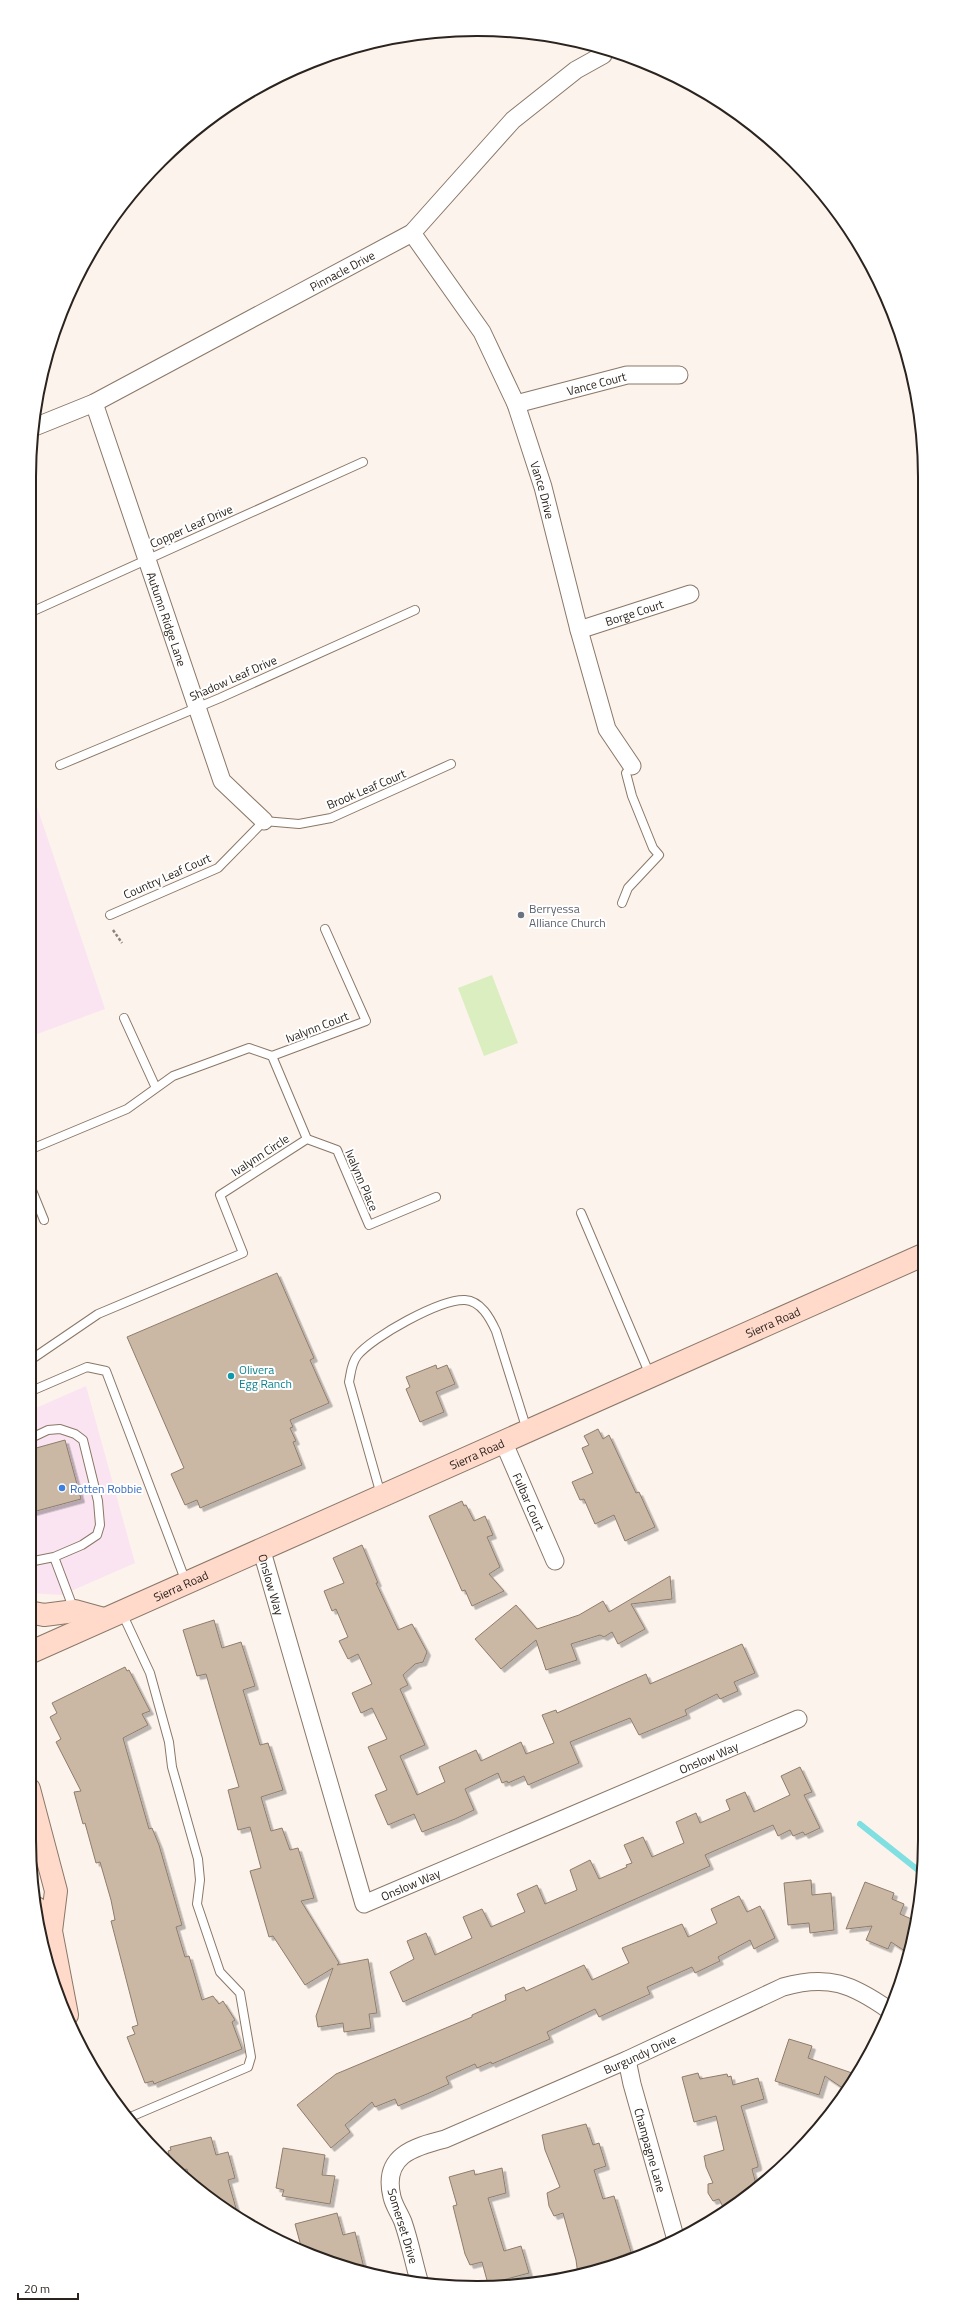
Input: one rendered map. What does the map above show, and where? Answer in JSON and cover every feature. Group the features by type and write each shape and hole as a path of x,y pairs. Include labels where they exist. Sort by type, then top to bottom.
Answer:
{"street":[{"name":"Pinnacle Drive","path":"39,425 94,403 412,233 513,120 576,70 603,54"},
{"name":"Vance Drive","path":"412,233 482,332 516,404 543,487 579,630 607,729 632,766"},
{"name":"Vance Court","path":"516,404 627,375 679,375"},
{"name":"Autumn Ridge Lane","path":"94,403 222,781 264,821"},
{"name":"Borge Court","path":"579,630 690,594"},
{"name":"Sierra Road","path":"36,1649 918,1257"},
{"name":"Fulbar Court","path":"503,1441 555,1561"},
{"name":"Onslow Way","path":"261,1548 364,1904 798,1719"},
{"path":"36,1613 44,1615 75,1611 113,1616"},
{"path":"36,1815 56,1891 45,1928"},
{"name":"Burgundy Drive","path":"393,2167 403,2154 417,2146 445,2139 627,2060 783,1987 800,1982 818,1980 836,1982 853,1987 885,2007"},
{"name":"Champagne Lane","path":"627,2060 632,2084 674,2235"},
{"name":"Somerset Drive","path":"393,2167 389,2183 392,2199 403,2221 418,2277"}],"lane":[{"name":"Copper Leaf Drive","path":"36,610 363,462"},
{"name":"Shadow Leaf Drive","path":"60,765 197,707 415,610"},
{"name":"Brook Leaf Court","path":"264,821 299,824 331,818 451,764"},
{"path":"622,903 628,888 659,855 653,848 632,796 626,773 632,766"},
{"name":"Country Leaf Court","path":"110,915 218,868 264,821"},
{"name":"Ivalynn Court","path":"272,1056 366,1021 325,929"},
{"path":"124,1018 156,1088"},
{"path":"36,1147 127,1109 173,1076 248,1048 272,1056"},
{"name":"Ivalynn Circle","path":"36,1356 98,1314 243,1253 220,1195 307,1139 272,1056"},
{"name":"Ivalynn Place","path":"307,1139 338,1150 369,1225 436,1197"},
{"path":"36,1200 44,1220"},
{"path":"581,1213 650,1376"},
{"path":"380,1495 349,1382 352,1367 356,1357 368,1344 394,1328 442,1305 465,1300 482,1307 489,1317 496,1331 527,1430"},
{"path":"36,1389 87,1367 106,1371 186,1582"},
{"path":"36,1436 48,1430 60,1429 75,1434 83,1440 98,1501 100,1525 96,1535 82,1545 54,1557 36,1561"},
{"path":"54,1557 75,1611"},
{"path":"113,1616 150,1673 169,1742 172,1767 198,1859 200,1880 197,1904 220,1972 240,1993 251,2058 248,2067 133,2116"}],"path":[{"path":"113,930 122,943"}],"shaded area":[{"path":"36,804 105,1009 36,1034"},
{"path":"86,1386 135,1563 62,1595 36,1593 36,1408"}],"green space":[{"path":"492,975 518,1043 484,1056 458,988"}],"building":[{"name":"Olivera Egg Ranch","path":"277,1273 314,1358 310,1360 329,1403 290,1420 293,1427 290,1428 296,1441 293,1442 302,1465 200,1508 197,1500 185,1505 171,1474 184,1468 127,1337"},
{"path":"436,1365 437,1369 447,1365 455,1384 436,1392 444,1412 420,1422 406,1389 410,1387 406,1377"},
{"path":"598,1429 603,1439 609,1435 636,1493 639,1492 655,1527 625,1541 614,1515 595,1524 584,1499 580,1500 572,1482 593,1473 582,1448 589,1445 584,1436"},
{"path":"65,1440 81,1499 36,1511 36,1448"},
{"path":"462,1501 464,1506 466,1505 474,1521 485,1516 493,1535 487,1537 500,1567 489,1574 504,1591 472,1606 465,1590 462,1591 429,1516"},
{"path":"362,1545 378,1583 376,1583 398,1630 412,1624 427,1652 423,1662 415,1664 403,1675 408,1685 400,1689 425,1745 400,1756 417,1795 445,1782 439,1767 476,1750 481,1761 521,1742 526,1754 554,1743 542,1715 556,1710 557,1713 646,1674 650,1684 742,1644 755,1673 734,1682 738,1691 720,1699 717,1694 685,1710 687,1715 639,1735 630,1718 570,1742 579,1763 528,1785 524,1776 508,1783 507,1781 502,1783 498,1773 465,1789 474,1810 455,1819 422,1832 414,1814 388,1825 375,1795 387,1790 368,1747 387,1739 372,1708 361,1713 352,1693 372,1684 358,1654 348,1659 339,1641 348,1637 336,1609 332,1611 324,1591 344,1583 333,1558"},
{"path":"670,1576 672,1599 631,1604 645,1629 618,1644 612,1632 604,1637 600,1635 571,1644 577,1660 546,1670 536,1640 501,1669 475,1639 516,1605 537,1629 579,1615 603,1601 609,1612"},
{"path":"214,1620 222,1648 241,1642 255,1686 243,1690 260,1745 268,1743 283,1790 261,1797 271,1831 282,1828 290,1850 298,1848 314,1898 301,1901 339,1963 337,1965 368,1959 377,2013 369,2014 371,2028 344,2032 343,2023 318,2027 316,2016 333,1968 305,1985 273,1936 269,1937 250,1871 261,1868 250,1827 238,1830 228,1790 239,1787 206,1674 197,1676 183,1630"},
{"path":"125,1667 127,1671 129,1670 150,1711 142,1714 148,1725 123,1738 149,1829 152,1828 159,1845 182,1925 176,1927 185,1957 189,1956 202,2000 213,1996 219,2004 223,2001 235,2020 232,2022 242,2049 154,2084 153,2081 145,2083 127,2037 135,2034 132,2027 138,2025 111,1921 115,1920 111,1900 100,1862 96,1863 85,1823 83,1824 74,1792 81,1791 56,1742 61,1739 50,1717 57,1713 52,1703"},
{"path":"800,1767 812,1792 804,1795 820,1828 805,1835 803,1832 793,1836 790,1830 778,1836 773,1825 705,1855 710,1866 403,2002 390,1972 414,1959 407,1941 426,1933 435,1955 472,1938 463,1917 482,1909 491,1927 525,1912 517,1894 537,1885 545,1904 577,1890 570,1870 590,1860 599,1879 627,1867 626,1865 632,1863 624,1845 643,1837 652,1857 684,1843 676,1822 696,1813 700,1823 730,1810 726,1800 745,1792 754,1812 790,1795 781,1776"},
{"path":"811,1880 812,1895 831,1893 834,1930 810,1933 809,1923 788,1925 784,1883"},
{"path":"865,1882 894,1893 892,1899 904,1904 900,1914 911,1919 904,1950 891,1942 888,1949 866,1940 872,1926 846,1929"},
{"path":"739,1896 747,1912 760,1906 775,1938 754,1949 750,1940 718,1957 720,1961 695,1973 692,1967 647,1987 650,1994 599,2017 595,2009 547,2032 550,2039 492,2064 491,2062 477,2068 475,2064 446,2077 449,2084 398,2106 395,2099 375,2107 372,2102 345,2125 350,2132 331,2148 297,2105 336,2074 472,2017 472,2015 506,2000 505,1995 524,1987 526,1991 584,1965 592,1980 629,1963 622,1948 682,1924 688,1937 717,1923 711,1909"},
{"path":"789,2039 812,2046 808,2058 851,2073 842,2088 825,2076 819,2095 775,2081"},
{"path":"698,2073 700,2079 727,2074 728,2077 731,2076 733,2085 758,2078 764,2099 741,2106 758,2164 758,2167 752,2169 755,2182 723,2206 719,2199 713,2201 708,2193 708,2184 713,2183 706,2167 704,2156 724,2150 716,2116 694,2122 682,2077"},
{"path":"586,2124 593,2145 599,2143 606,2166 594,2170 603,2199 614,2196 631,2252 618,2257 618,2258 577,2269 563,2213 554,2216 549,2206 547,2193 560,2187 545,2150 542,2135"},
{"path":"211,2137 216,2155 228,2152 235,2178 228,2180 236,2210 188,2174 187,2169 184,2170 170,2156 168,2151 171,2150 170,2147"},
{"path":"283,2148 325,2155 322,2175 335,2176 330,2204 282,2196 284,2190 276,2188"},
{"path":"502,2168 506,2193 488,2198 504,2251 521,2246 529,2273 502,2280 487,2281 482,2262 470,2265 465,2254 453,2206 457,2205 449,2177 474,2170 475,2175"},
{"path":"337,2213 343,2235 355,2232 364,2266 335,2258 300,2244 295,2224"}],"waterway":[{"path":"860,1824 917,1869"}],"place":[{"name":"Berryessa Alliance Church","path":"521,915"},
{"name":"Olivera Egg Ranch","path":"231,1376"},
{"name":"Rotten Robbie","path":"62,1488"}]}
